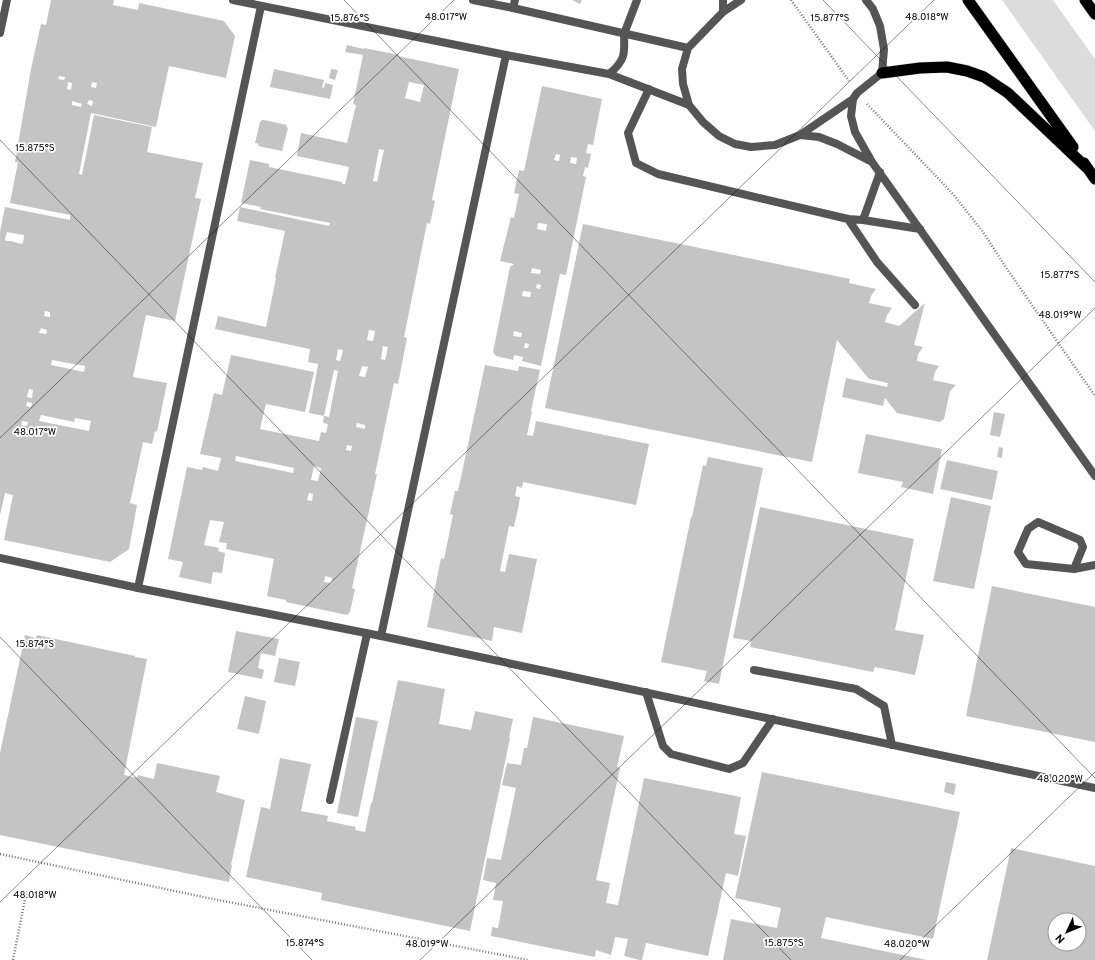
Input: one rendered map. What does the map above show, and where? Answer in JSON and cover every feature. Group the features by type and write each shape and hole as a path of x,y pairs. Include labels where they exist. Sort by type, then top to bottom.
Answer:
{"highway":[{"path":"968,0 1095,178"},
{"path":"1085,0 1095,14"},
{"path":"882,73 920,68 947,67 967,71 984,77 1008,93 1087,168"}],"street":[{"path":"0,33 7,0"},
{"path":"233,0 506,55 609,74 689,105"},
{"path":"473,0 514,4 624,34 688,48"},
{"path":"609,74 621,62 624,52 624,34 637,0"},
{"path":"723,0 723,12"},
{"path":"741,0 723,12 688,48 682,69 683,84 689,105 702,122 719,136 735,144 751,147 775,145 800,135 855,96 882,73 884,49 880,26 866,0"},
{"path":"138,588 261,6"},
{"path":"381,636 506,55"},
{"path":"649,89 628,133 636,163 658,174 848,219 920,229"},
{"path":"855,96 851,116 855,132 872,162 1095,476"},
{"path":"800,135 819,137 872,162"},
{"path":"863,220 880,172"},
{"path":"848,219 877,262 915,305"},
{"path":"1074,569 1083,547 1080,540 1038,522 1028,529 1018,552 1026,564 1074,569 1095,565"},
{"path":"0,558 138,588 381,636 1095,788"},
{"path":"330,800 367,634"},
{"path":"754,670 856,688 884,706 892,745"},
{"path":"646,692 664,746 671,754 729,769 744,763 772,719"}],"path":[{"path":"791,0 855,96 944,184 983,232 1095,396"},
{"path":"0,854 203,897 528,960"},
{"path":"13,960 27,889"}],"shaded area":[{"path":"1002,0 1053,0 1095,59 1095,131"}],"building":[{"path":"51,0 114,0 113,5 138,10 139,3 224,21 235,36 226,78 169,66 156,127 91,113 79,174 82,175 94,115 152,127 147,152 203,163 195,198 201,199 175,321 146,315 133,377 167,383 157,432 155,431 152,444 143,442 130,503 137,505 129,549 110,562 4,540 13,495 5,493 0,515 0,232 5,207 70,220 70,215 10,203 18,162 15,162 31,69 41,24 46,25","holes":["59,76 65,77 64,80 58,79","68,82 72,83 71,90 67,89","92,82 97,83 96,88 91,87","89,100 93,101 92,106 87,104","72,101 82,104 81,107 72,105","7,232 24,235 23,243 21,244 6,241 5,239","45,311 50,312 50,317 44,316","41,328 47,330 46,334 39,333","52,360 85,366 84,372 51,365","29,389 33,390 32,398 27,397","27,402 32,403 31,407 26,406","41,415 74,422 75,418 91,421 89,431 39,421","22,421 28,422 27,426 21,425"]},
{"path":"572,0 582,0 580,4"},
{"path":"347,45 459,69 432,200 435,201 430,224 427,223 404,337 407,338 398,384 394,383 375,474 377,474 352,588 355,589 350,612 347,615 286,602 286,600 267,596 274,559 226,549 227,543 219,542 224,522 210,520 204,545 219,548 218,551 225,553 222,573 213,572 211,584 179,577 183,562 168,559 187,467 202,470 203,467 218,471 221,458 200,454 214,393 222,395 231,355 314,372 305,412 266,404 260,429 319,441 321,432 326,433 328,424 323,423 324,416 309,413 318,365 308,362 310,349 215,329 218,316 266,327 285,231 237,221 240,207 329,226 330,223 260,209 261,207 241,203 250,160 269,164 269,167 342,182 342,184 345,184 349,167 297,156 301,133 347,143 356,105 353,104 363,55 345,52","holes":["409,82 424,85 420,102 405,98","379,149 384,150 377,182 373,181","369,330 375,331 373,341 367,340","383,346 388,347 385,360 381,359","338,349 343,350 340,361 336,360","362,366 368,367 365,377 359,376","334,370 338,371 329,417 324,416","357,423 365,425 365,429 356,427","347,445 352,446 351,451 346,450","236,456 294,468 293,473 235,461","314,466 321,468 318,481 311,480","309,493 313,494 312,501 307,500","325,576 332,578 331,583 324,582"]},
{"path":"274,69 324,80 322,87 324,88 325,83 333,85 330,99 270,87"},
{"path":"331,69 338,70 335,80 329,78"},
{"path":"542,86 602,99 593,145 588,144 586,153 591,154 588,168 585,167 583,176 586,177 566,275 560,274 541,366 522,361 523,357 514,355 513,360 496,356 493,352 510,267 514,264 500,261 511,217 514,218 519,194 514,193 519,170 524,171","holes":["556,154 560,155 559,161 554,160","571,157 577,158 576,164 570,163","538,223 547,224 546,231 537,229","532,268 541,270 540,274 531,273","537,284 541,285 540,289 536,288","523,291 531,292 530,297 522,296","514,331 522,333 521,337 513,336","525,343 529,344 528,348 524,348"]},
{"path":"262,120 287,125 286,127 288,128 282,151 258,146 259,144 255,143 260,122"},
{"path":"583,224 850,279 849,283 876,289 871,296 869,303 892,308 887,315 885,322 899,326 925,303 914,345 923,347 918,354 917,361 939,366 935,372 933,380 956,385 950,391 944,419 940,422 897,413 885,398 883,406 842,397 846,378 887,387 888,383 869,379 837,340 812,462 545,408"},
{"path":"485,365 518,371 519,366 540,370 527,435 533,436 536,421 649,444 636,505 523,482 522,488 517,486 515,496 520,497 519,504 514,527 509,526 500,571 505,572 509,554 537,559 522,633 494,627 492,641 427,627 441,558 444,559 453,515 450,514 455,491 458,491"},
{"path":"994,412 1005,414 1000,437 990,435"},
{"path":"866,434 942,449 933,494 901,487 903,482 858,473"},
{"path":"999,447 1003,448 1002,458 997,457"},
{"path":"708,457 763,468 719,684 704,681 707,671 661,662 691,517 703,465 706,466"},
{"path":"947,460 998,471 992,500 940,489"},
{"path":"951,497 991,506 974,589 933,581"},
{"path":"760,507 914,539 895,630 924,635 915,675 875,667 873,672 750,647 751,641 733,638"},
{"path":"992,586 1095,607 1095,742 966,716"},
{"path":"236,631 279,639 275,656 261,653 258,668 264,670 262,679 228,672"},
{"path":"25,635 36,638 37,635 147,659 124,775 137,778 138,775 154,779 157,763 220,776 216,792 245,800 231,865 229,882 0,835 0,753"},
{"path":"279,658 300,662 295,686 274,682"},
{"path":"398,680 445,689 439,724 471,730 475,711 513,719 470,931 321,900 322,893 246,877 261,807 270,809 280,758 311,764 301,811 328,816 327,821 356,827 355,830 365,832"},
{"path":"245,696 266,701 259,734 237,729"},
{"path":"356,717 378,721 358,817 337,813"},
{"path":"533,717 624,736 617,767 620,768 596,880 610,883 606,903 618,905 644,778 741,797 734,834 746,836 738,876 726,873 708,956 646,943 642,960 640,960 624,956 628,939 615,937 611,955 596,950 595,957 491,936 492,927 498,928 503,901 493,900 496,883 483,880 487,858 501,860 516,788 502,785 507,763 521,765 524,748 527,748"},
{"path":"762,772 960,812 933,939 826,917 821,938 927,960 723,960 731,919 777,928 781,908 735,898"},
{"path":"946,782 956,784 954,795 944,792"},
{"path":"1011,848 1095,866 1095,960 987,960"}]}
